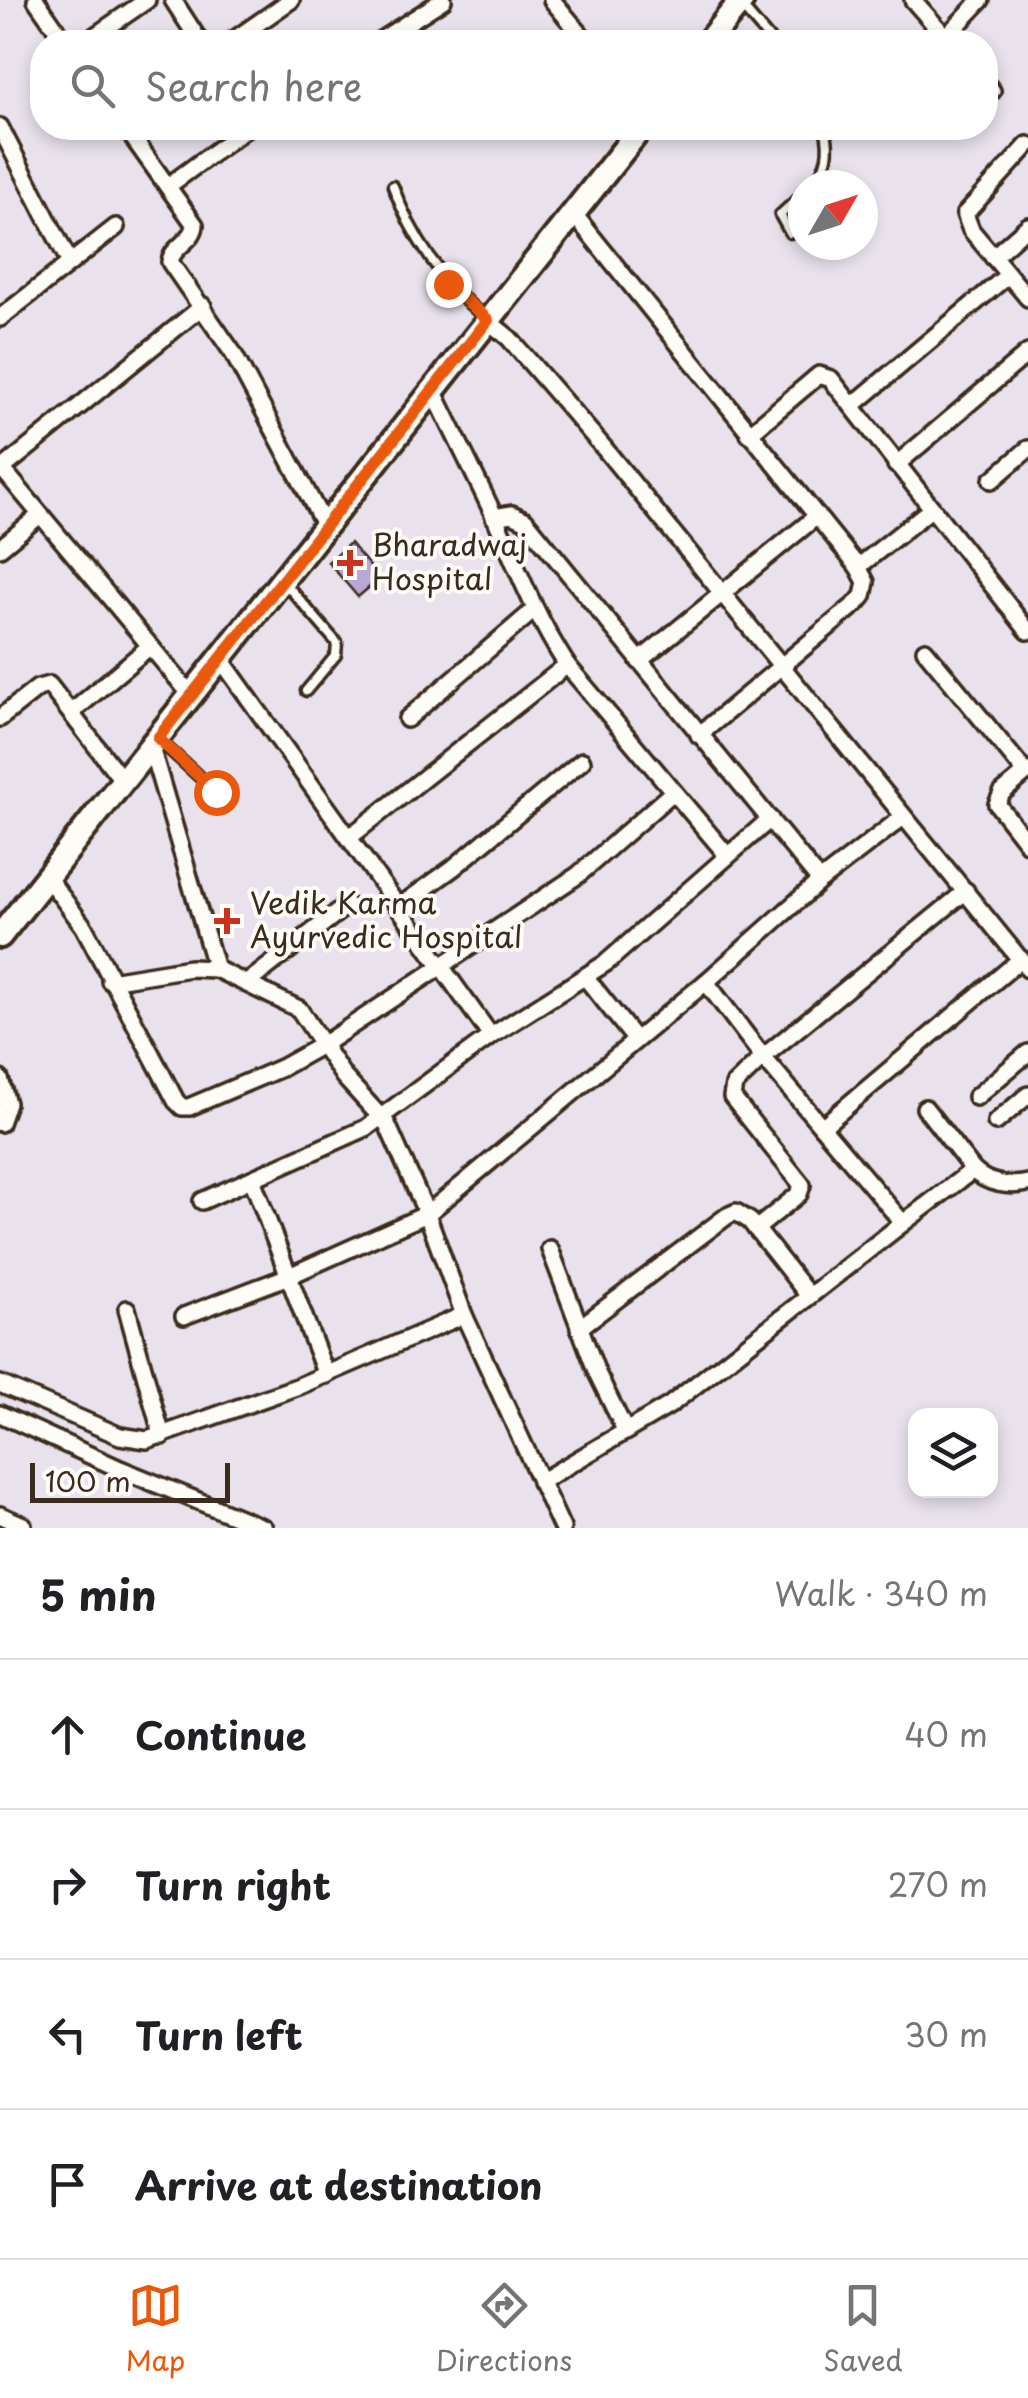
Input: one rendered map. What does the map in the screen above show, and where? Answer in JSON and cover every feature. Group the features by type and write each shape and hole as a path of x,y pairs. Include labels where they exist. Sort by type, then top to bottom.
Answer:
{"main road":[{"path":"718,30 741,2"},
{"path":"4,922 47,876 154,743 631,140"}],"street":[{"path":"36,0 57,30"},
{"path":"103,30 147,0"},
{"path":"172,0 192,30"},
{"path":"243,30 267,7 291,0"},
{"path":"397,30 443,0"},
{"path":"552,0 576,30"},
{"path":"913,0 939,30"},
{"path":"956,30 981,0"},
{"path":"0,126 70,263"},
{"path":"135,140 196,230 172,253 170,262 233,353 325,526"},
{"path":"168,186 231,140"},
{"path":"1028,144 965,214 971,230 1028,298"},
{"path":"573,213 866,582 863,596 700,735"},
{"path":"994,257 1028,226"},
{"path":"0,318 116,227"},
{"path":"852,406 1008,275"},
{"path":"191,695 1,468 203,306"},
{"path":"488,320 509,338 604,448 1024,964 822,1127"},
{"path":"896,465 1028,353"},
{"path":"749,434 819,376 831,379 1028,631"},
{"path":"432,388 494,517 533,610 567,665 727,855"},
{"path":"992,480 1028,449"},
{"path":"858,568 931,509"},
{"path":"494,517 512,514 525,520 820,882"},
{"path":"0,548 40,515"},
{"path":"640,661 817,516"},
{"path":"408,719 533,610"},
{"path":"71,712 150,646"},
{"path":"925,650 1027,772 1002,793 998,804 1028,844"},
{"path":"220,658 491,1036"},
{"path":"350,836 567,665"},
{"path":"0,718 44,685 53,689 123,781"},
{"path":"154,743 216,969"},
{"path":"400,906 481,846 582,761"},
{"path":"47,876 72,908 182,1106 197,1105 324,1044 578,875 672,792"},
{"path":"184,1316 289,1276 427,1214 820,882 903,817"},
{"path":"202,1201 347,1138 382,1117 491,1036 586,978 770,819"},
{"path":"756,1228 802,1190 800,1180 732,1097 734,1085 966,891"},
{"path":"246,982 347,905"},
{"path":"110,981 190,968 216,969 299,1009 344,1078 393,1134 464,1315 562,1528"},
{"path":"586,978 635,1039"},
{"path":"706,982 763,1058 903,1223"},
{"path":"976,1096 1028,1053"},
{"path":"0,1079 7,1103 0,1123"},
{"path":"996,1122 1028,1095"},
{"path":"925,1108 973,1170 988,1181 1028,1184"},
{"path":"540,1482 626,1432 711,1375 973,1170"},
{"path":"252,1179 326,1375"},
{"path":"579,1328 736,1212 744,1214 809,1296"},
{"path":"550,1249 579,1328 626,1432"},
{"path":"127,1310 162,1436"},
{"path":"0,1384 136,1441 162,1436 326,1375 464,1315"},
{"path":"0,1414 264,1528"},
{"path":"0,1515 22,1525"}],"lane":[{"path":"741,2 763,30"},
{"path":"821,170 827,161 828,140"},
{"path":"393,186 437,268 462,299 488,320"},
{"path":"788,208 780,215 788,229"},
{"path":"282,580 337,643 336,656 306,690"},
{"path":"154,743 216,792"}],"building":[{"path":"350,543 380,578 358,597 328,562"}],"place":[{"name":"Bharadwaj Hospital","path":"350,563"},
{"name":"Vedik Karma Ayurvedic Hospital","path":"227,921"}],"route":[{"path":"216,792 158,738 488,320 448,284"}]}
